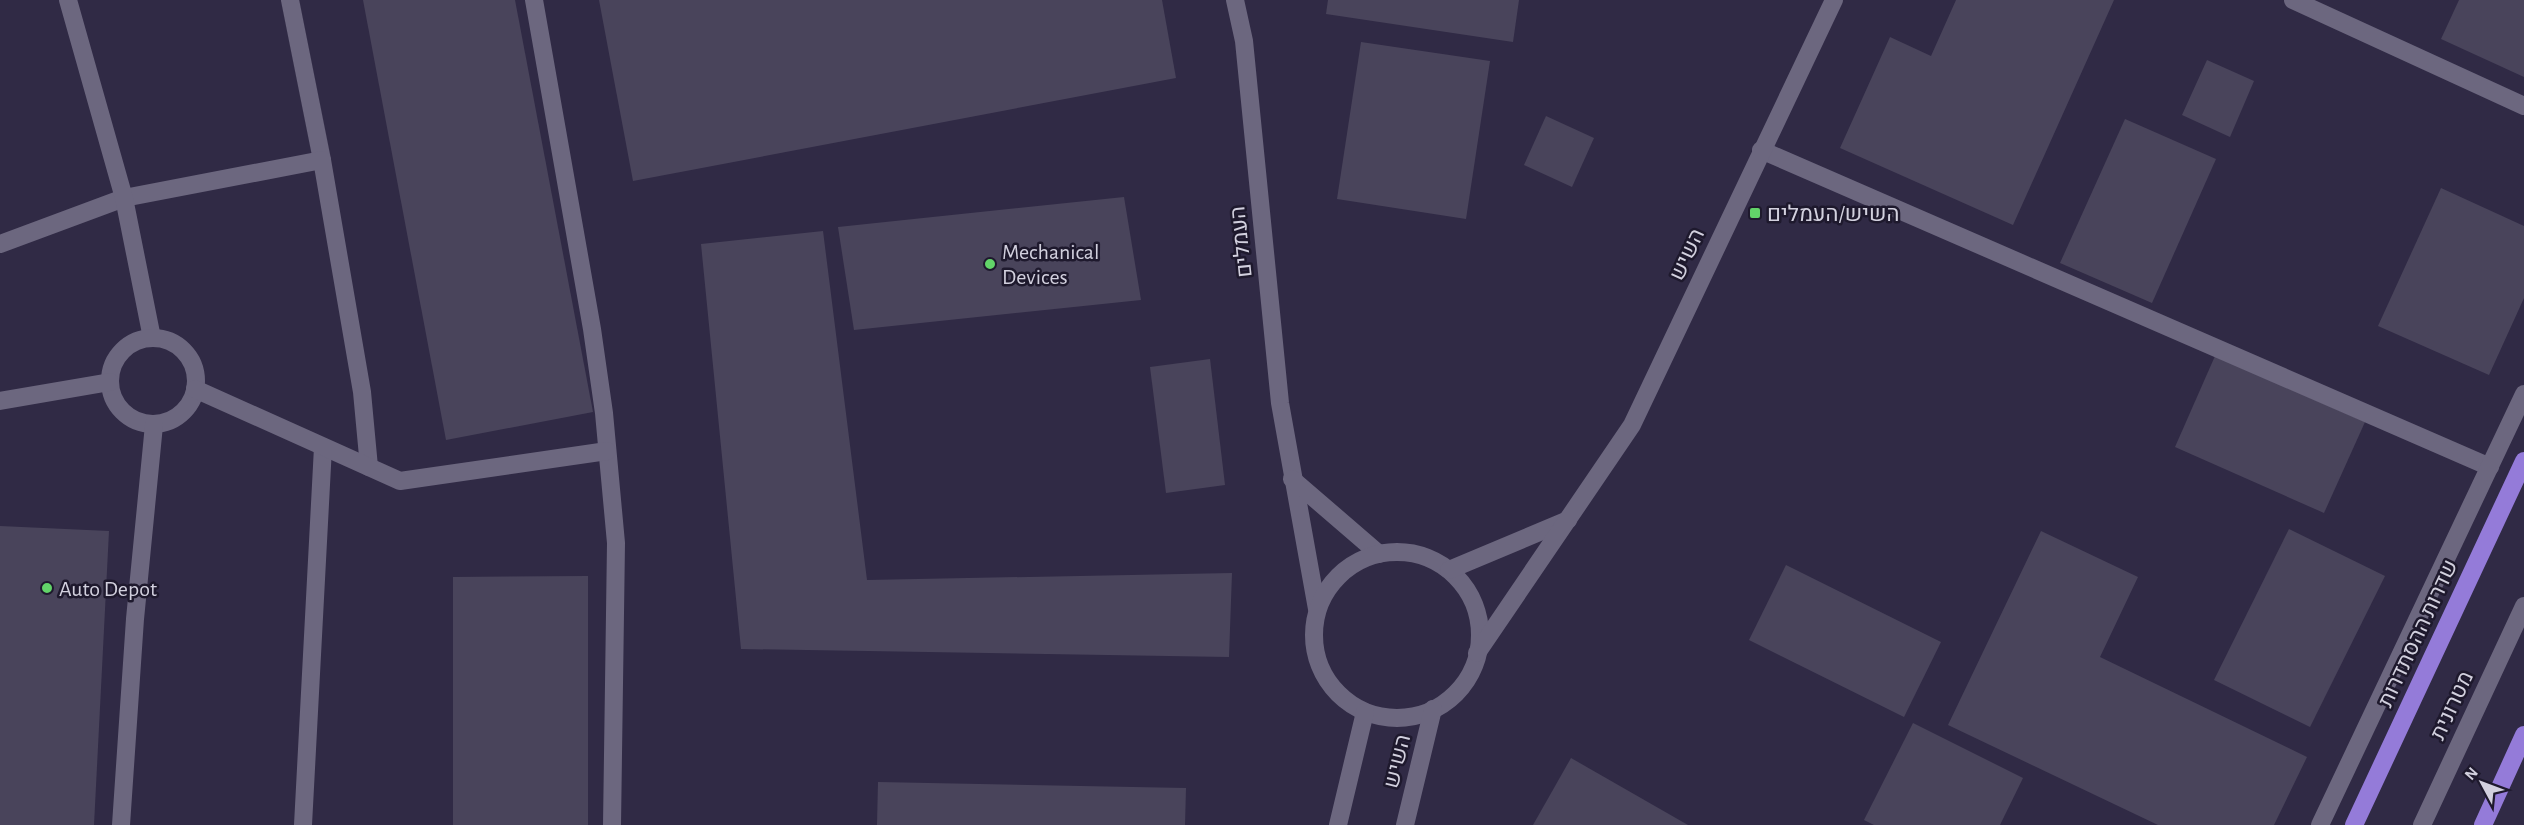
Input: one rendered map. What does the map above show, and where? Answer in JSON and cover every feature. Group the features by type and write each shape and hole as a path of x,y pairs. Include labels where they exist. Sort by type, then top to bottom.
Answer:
{"highway":[{"name":"שדרות ההסתדרות","path":"2354,825 2524,461"},
{"path":"2483,825 2524,735"}],"street":[{"path":"68,0 124,198 152,338"},
{"path":"290,0 322,160 362,392 369,467"},
{"path":"534,0 592,329 616,543 612,825"},
{"name":"העמלים","path":"1235,0 1244,41 1280,403 1317,609"},
{"name":"השיש","path":"1477,653 1632,425 1834,0"},
{"path":"2293,0 2524,106"},
{"path":"1761,150 2490,467"},
{"path":"0,244 124,198 322,160"},
{"path":"152,338 167,340 179,346 189,357 195,370 195,389 187,407 178,417 154,425 141,423 128,417 118,407 112,395 110,381 112,368 118,356 139,340 152,338"},
{"path":"0,401 110,381"},
{"path":"195,389 400,481 607,451"},
{"path":"2320,825 2524,394"},
{"path":"121,825 135,619 154,425"},
{"path":"303,825 323,447"},
{"path":"1293,479 1379,554"},
{"path":"1449,570 1568,520"},
{"path":"1398,552 1425,556 1449,570 1467,590 1478,615 1480,641 1474,667 1461,689 1441,706 1417,716 1391,718 1365,712 1344,700 1327,681 1317,658 1314,634 1317,609 1329,587 1338,576 1370,556 1379,554 1398,552"},
{"name":"מטרונית","path":"2422,825 2524,606"},
{"name":"השיש","path":"1405,825 1433,708"},
{"name":"השיש","path":"1338,825 1365,712"}],"shaded area":[{"path":"0,0 2524,0 2524,825 0,825"}],"building":[{"path":"363,0 515,0 593,412 446,440"},
{"path":"599,0 1162,0 1176,78 633,181"},
{"path":"1328,0 1519,0 1513,42 1326,14"},
{"path":"1956,0 2114,0 2013,225 1840,148 1890,37 1931,56"},
{"path":"2459,0 2524,0 2524,77 2441,39"},
{"path":"1361,42 1490,61 1466,219 1337,199"},
{"path":"2207,60 2254,81 2230,137 2182,115"},
{"path":"1546,116 1594,138 1572,187 1524,165"},
{"path":"2125,119 2216,159 2152,303 2060,263"},
{"path":"2441,188 2524,226 2524,298 2489,375 2378,326"},
{"name":"Mechanical Devices","path":"1124,197 1141,300 854,330 838,227"},
{"path":"823,231 867,580 1232,573 1229,657 741,649 701,244"},
{"path":"2215,356 2365,422 2324,513 2175,447"},
{"path":"1210,359 1225,485 1166,493 1150,367"},
{"path":"0,526 109,531 94,825 0,825"},
{"path":"2289,529 2385,576 2310,727 2214,680"},
{"path":"2041,531 2138,577 2100,657 2307,757 2274,825 2158,825 1948,725"},
{"path":"1786,565 1941,642 1904,717 1749,640"},
{"path":"588,576 588,825 453,825 453,577"},
{"path":"1913,723 2023,778 2000,825 1874,825 1864,820"},
{"path":"1571,758 1688,825 1533,825"},
{"path":"878,782 1186,788 1185,825 877,825"}],"place":[{"name":"השיש/העמלים","path":"1755,213"},
{"name":"Mechanical Devices","path":"990,264"},
{"name":"Auto Depot","path":"47,588"}]}
